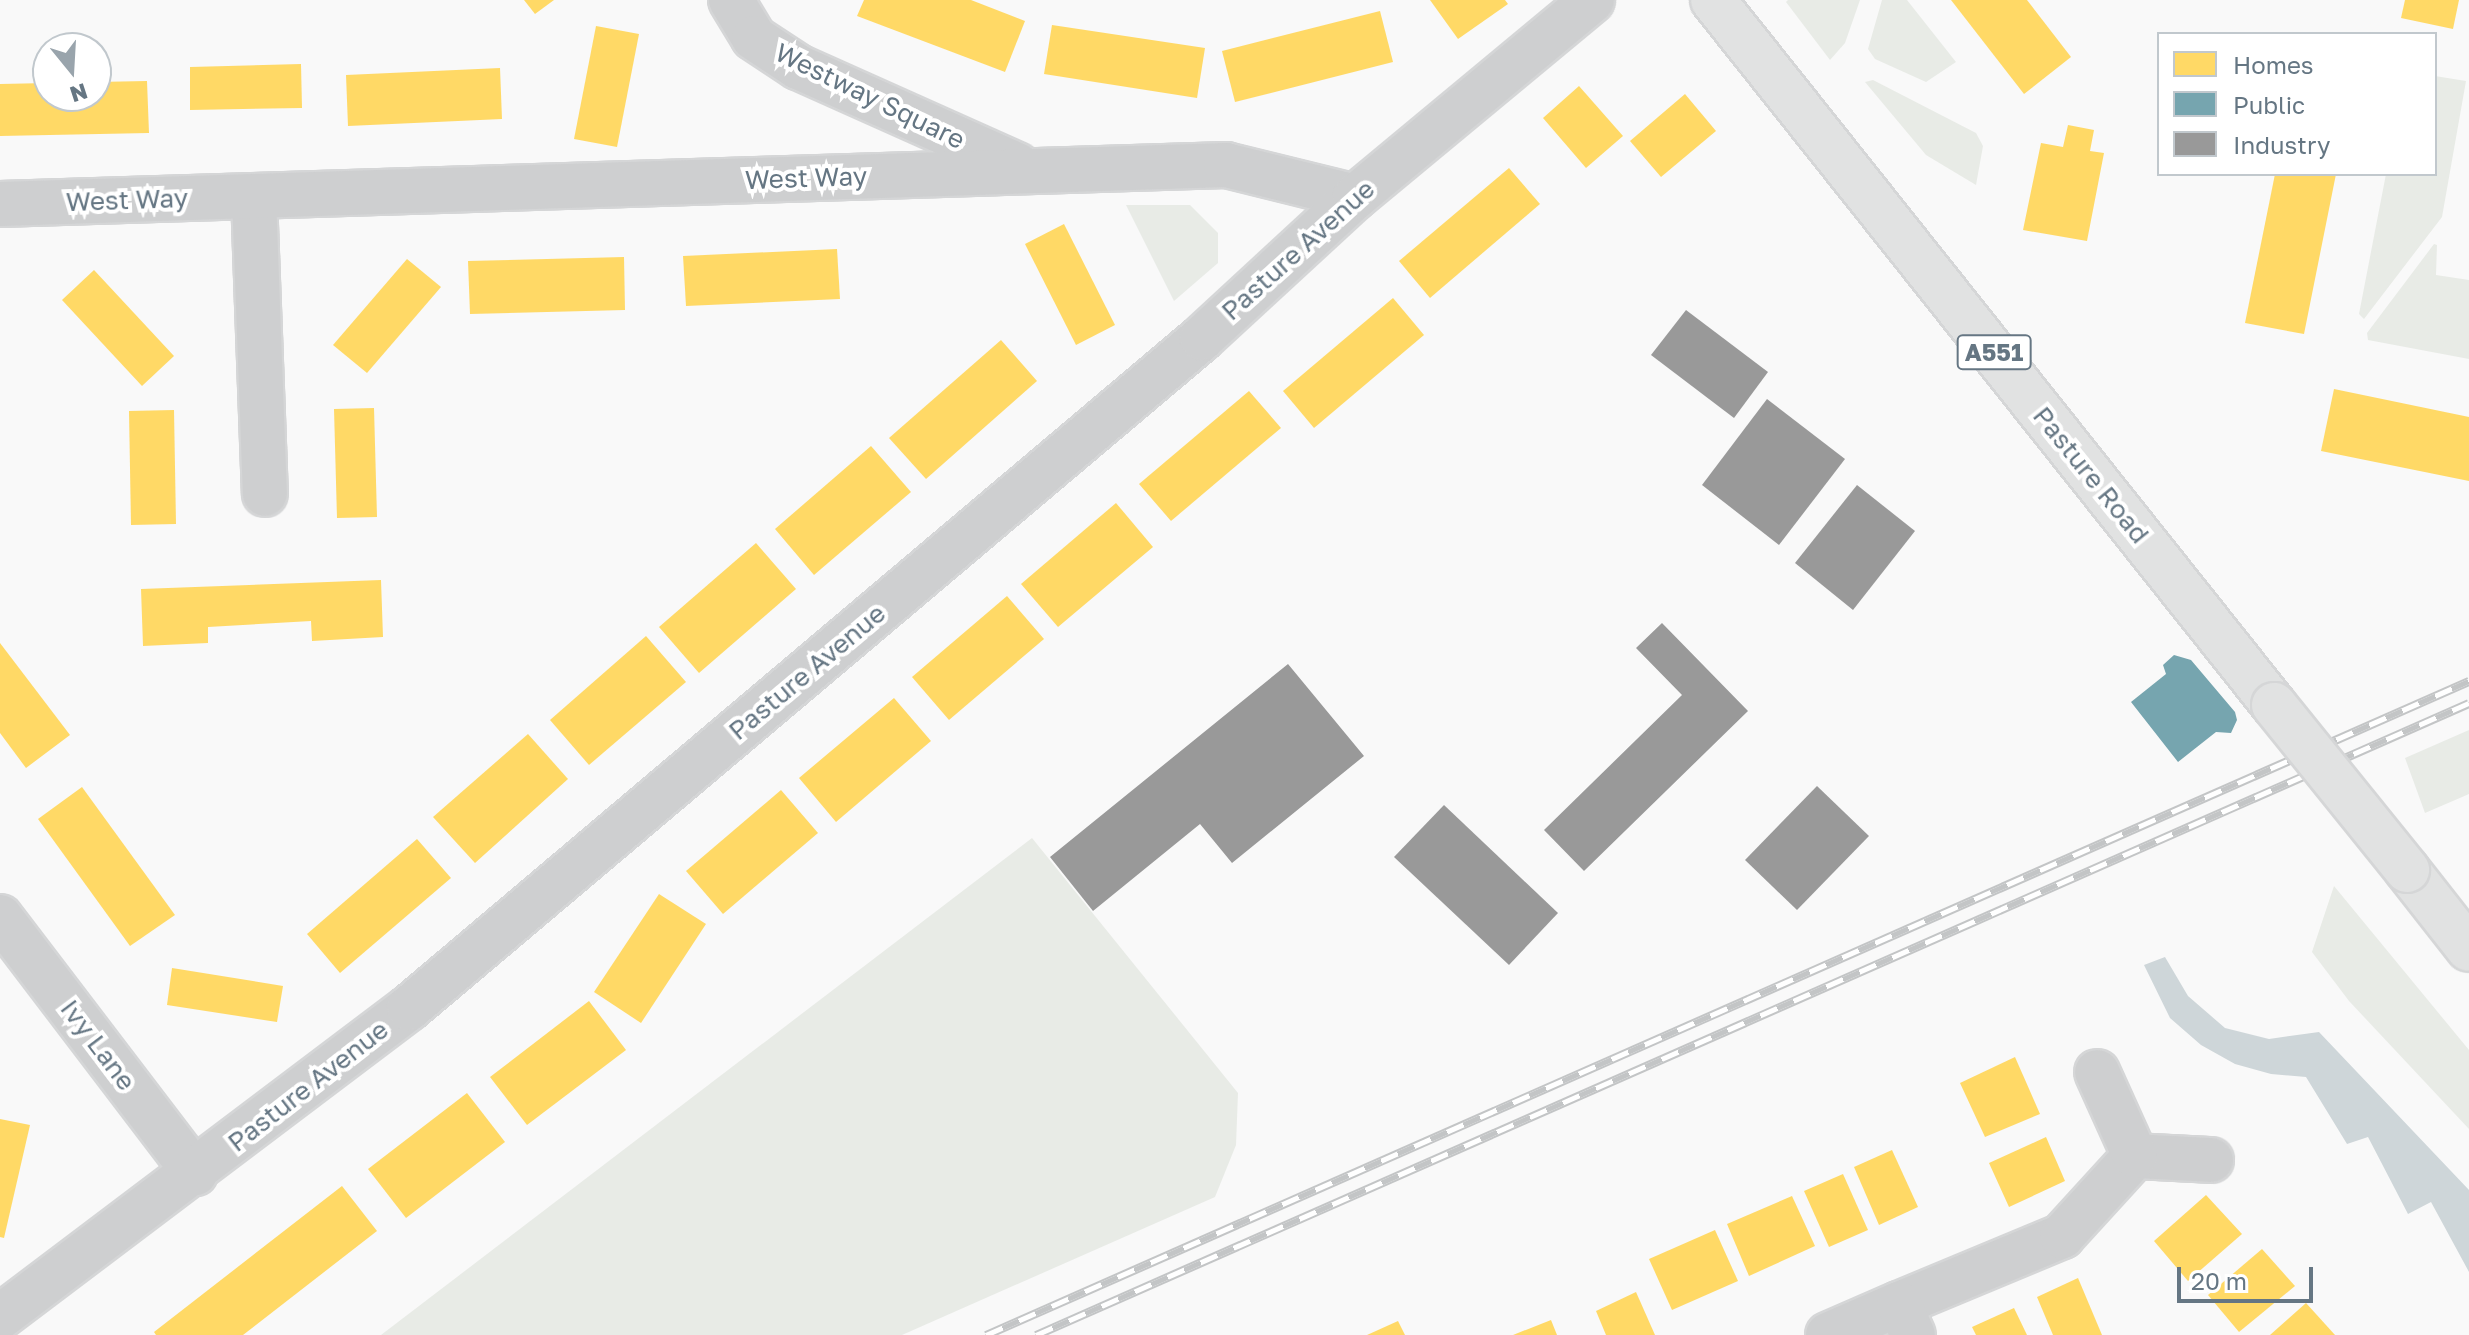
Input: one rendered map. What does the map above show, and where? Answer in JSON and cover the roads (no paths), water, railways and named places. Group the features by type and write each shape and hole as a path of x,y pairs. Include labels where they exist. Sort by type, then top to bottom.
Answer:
{"main road":[{"name":"Pasture Road","path":"1713,0 2469,949"}],"street":[{"name":"Westway Square","path":"731,0 754,38 798,67 1028,170"},
{"name":"Pasture Avenue","path":"0,1317 195,1173 421,998 1202,338 1355,197 1592,0"},
{"name":"West Way","path":"0,204 1226,165 1355,197"},
{"path":"254,197 265,494"},
{"name":"Ivy Lane","path":"0,917 195,1173"},
{"path":"2097,1072 2135,1156"},
{"path":"2135,1156 2211,1160"},
{"path":"1828,1335 1906,1319 2062,1236 2135,1156"}],"railway":[{"path":"986,1335 2469,681"},
{"path":"1036,1335 2469,703"}]}
